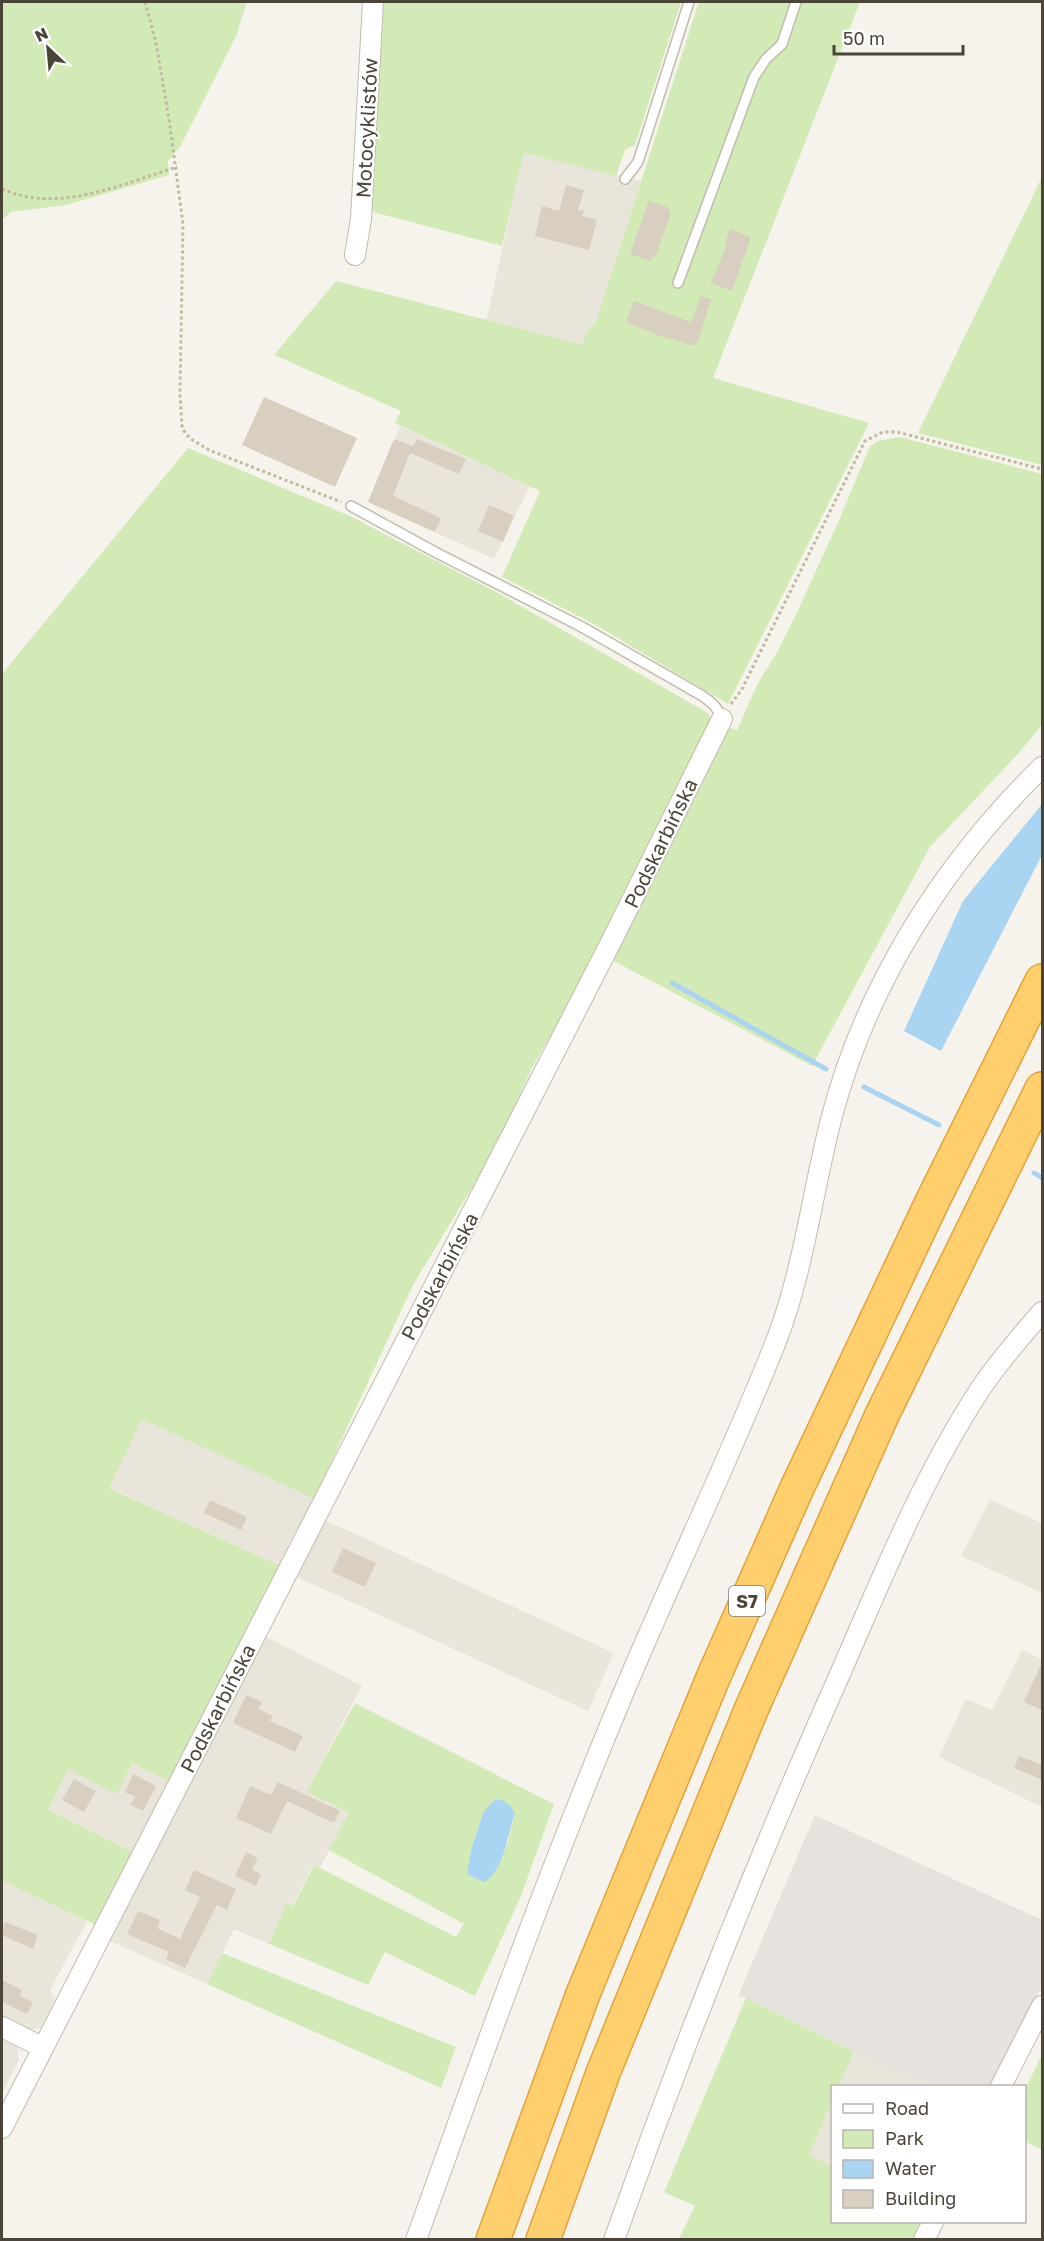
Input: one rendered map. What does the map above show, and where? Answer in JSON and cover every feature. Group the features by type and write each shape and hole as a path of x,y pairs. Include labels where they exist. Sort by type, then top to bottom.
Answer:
{"highway":[{"name":"S7","path":"493,2240 583,1994 713,1678 802,1478 928,1210 1042,981"},
{"name":"S7","path":"543,2240 603,2073 751,1710 882,1415 1042,1089"}],"street":[{"name":"Motocyklistów","path":"355,255 361,219 373,2"},
{"name":"Podskarbińska","path":"2,2128 501,1158 722,718"},
{"path":"416,2240 526,1938 623,1694 778,1337 801,1265 831,1118 852,1052 869,1012 924,910 987,824 1042,766"},
{"path":"614,2240 708,1986 810,1742 880,1583 956,1428 999,1362 1042,1312"},
{"path":"1002,2085 1042,2006"},
{"path":"2,2027 42,2047"},
{"path":"924,2240 932,2223"}],"lane":[{"path":"625,178 638,162 689,2"},
{"path":"678,283 754,77 766,59 782,44 796,2"},
{"path":"351,506 602,638 701,695 713,703 722,718"}],"path":[{"path":"145,2 156,43 177,167 183,224 180,394 182,426 185,433 209,450 351,506"},
{"path":"2,189 18,196 54,199 82,196 177,167"},
{"path":"722,718 742,689 865,441 883,432 897,432 1042,469"}],"shaded area":[{"path":"524,153 641,181 595,324 586,332 583,345 486,321"},
{"path":"400,426 530,486 494,559 368,502"},
{"path":"142,1418 314,1499 299,1530 295,1532 288,1544 289,1551 281,1566 108,1487"},
{"path":"990,1500 1042,1523 1042,1593 961,1556"},
{"path":"325,1520 614,1653 588,1711 297,1577"},
{"path":"265,1636 362,1686 306,1792 349,1812 320,1868 313,1865 292,1906 286,1903 269,1944 234,1929 207,1984 110,1941"},
{"path":"1022,1650 1042,1659 1042,1807 939,1757 966,1699 992,1710"},
{"path":"132,1763 169,1781 134,1853 48,1810 68,1770 117,1793"},
{"path":"815,1815 1042,1920 1042,1986 992,2085 931,2085 854,2052 738,1996"},
{"path":"2,1881 87,1921 50,1990 55,2001 40,2028 26,2031 2,2019"},
{"path":"2,2040 17,2047 19,2060 2,2093"},
{"path":"854,2052 931,2085 839,2085"},
{"path":"831,2104 831,2166 809,2155"}],"green space":[{"path":"2,2 247,2 236,36 180,147 168,161 169,175 66,205 11,212 2,220"},
{"path":"384,2 681,2 635,145 625,150 616,176 524,153 502,246 369,211"},
{"path":"699,2 860,2 713,378 869,423 728,704 594,624 502,577 540,491 395,423 401,411 274,355 336,281 583,345 586,332 595,324"},
{"path":"1042,177 1042,465 918,433"},
{"path":"900,437 1042,474 1042,725 1016,756 930,847 812,1066 610,959 726,727 737,730 757,685 776,654 840,518 870,446 878,441"},
{"path":"188,448 350,516 496,592 708,713 713,726 613,925 531,1070 497,1146 413,1285 314,1499 142,1419 109,1488 281,1566 169,1781 132,1763 117,1794 68,1770 48,1810 134,1853 98,1926 2,1881 2,674"},
{"path":"355,1703 554,1804 521,1896 475,1996 385,1952 368,1985 269,1944 286,1903 293,1906 314,1865 456,1937 464,1924 329,1850 349,1812 306,1792","holes":["483,1813 515,1813 508,1842 497,1868 467,1874 471,1850"]},
{"path":"222,1953 456,2047 441,2088 207,1984"},
{"path":"746,1998 854,2052 839,2085 831,2085 831,2104 809,2155 831,2166 831,2223 925,2223 916,2239 679,2239 695,2206 664,2192"},
{"path":"1042,2054 1042,2150 1026,2142 1026,2088"}],"water":[{"path":"1042,804 1042,855 941,1051 904,1031 963,901"},
{"path":"495,1799 507,1803 515,1813 501,1861 491,1877 484,1882 467,1874 471,1850 483,1813"}],"building":[{"path":"566,185 584,190 578,210 584,211 582,216 597,220 589,250 535,236 542,206 559,211"},
{"path":"649,200 669,208 668,212 671,213 655,258 652,257 650,261 630,254"},
{"path":"730,229 751,237 732,291 711,283 727,244 725,243"},
{"path":"701,296 711,299 695,346 660,336 626,322 634,301 691,322"},
{"path":"264,397 357,438 335,487 242,445"},
{"path":"394,439 413,446 417,439 466,459 459,474 410,453 393,496 441,518 435,532 368,502"},
{"path":"489,505 514,516 503,542 478,531"},
{"path":"210,1500 247,1517 241,1530 204,1513"},
{"path":"343,1548 376,1563 365,1587 332,1572"},
{"path":"1042,1662 1042,1710 1024,1702"},
{"path":"246,1695 262,1702 259,1709 273,1716 270,1721 303,1736 295,1752 233,1723"},
{"path":"1019,1756 1042,1765 1042,1780 1014,1768"},
{"path":"133,1774 156,1786 143,1811 130,1805 135,1797 125,1792"},
{"path":"74,1779 96,1791 84,1812 62,1800"},
{"path":"278,1782 340,1811 334,1823 287,1801 271,1834 236,1818 250,1786 271,1795"},
{"path":"246,1852 258,1858 252,1870 261,1874 256,1886 235,1876"},
{"path":"194,1870 236,1889 227,1910 217,1905 185,1968 166,1959 169,1952 127,1934 138,1911 160,1920 157,1928 180,1939 200,1897 185,1890"},
{"path":"5,1922 38,1935 33,1949 2,1935"},
{"path":"2,1980 22,1990 20,1996 33,2002 27,2014 2,2002"}],"waterway":[{"path":"672,983 826,1069"},
{"path":"864,1087 939,1125"},
{"path":"1034,1173 1042,1178"}]}
